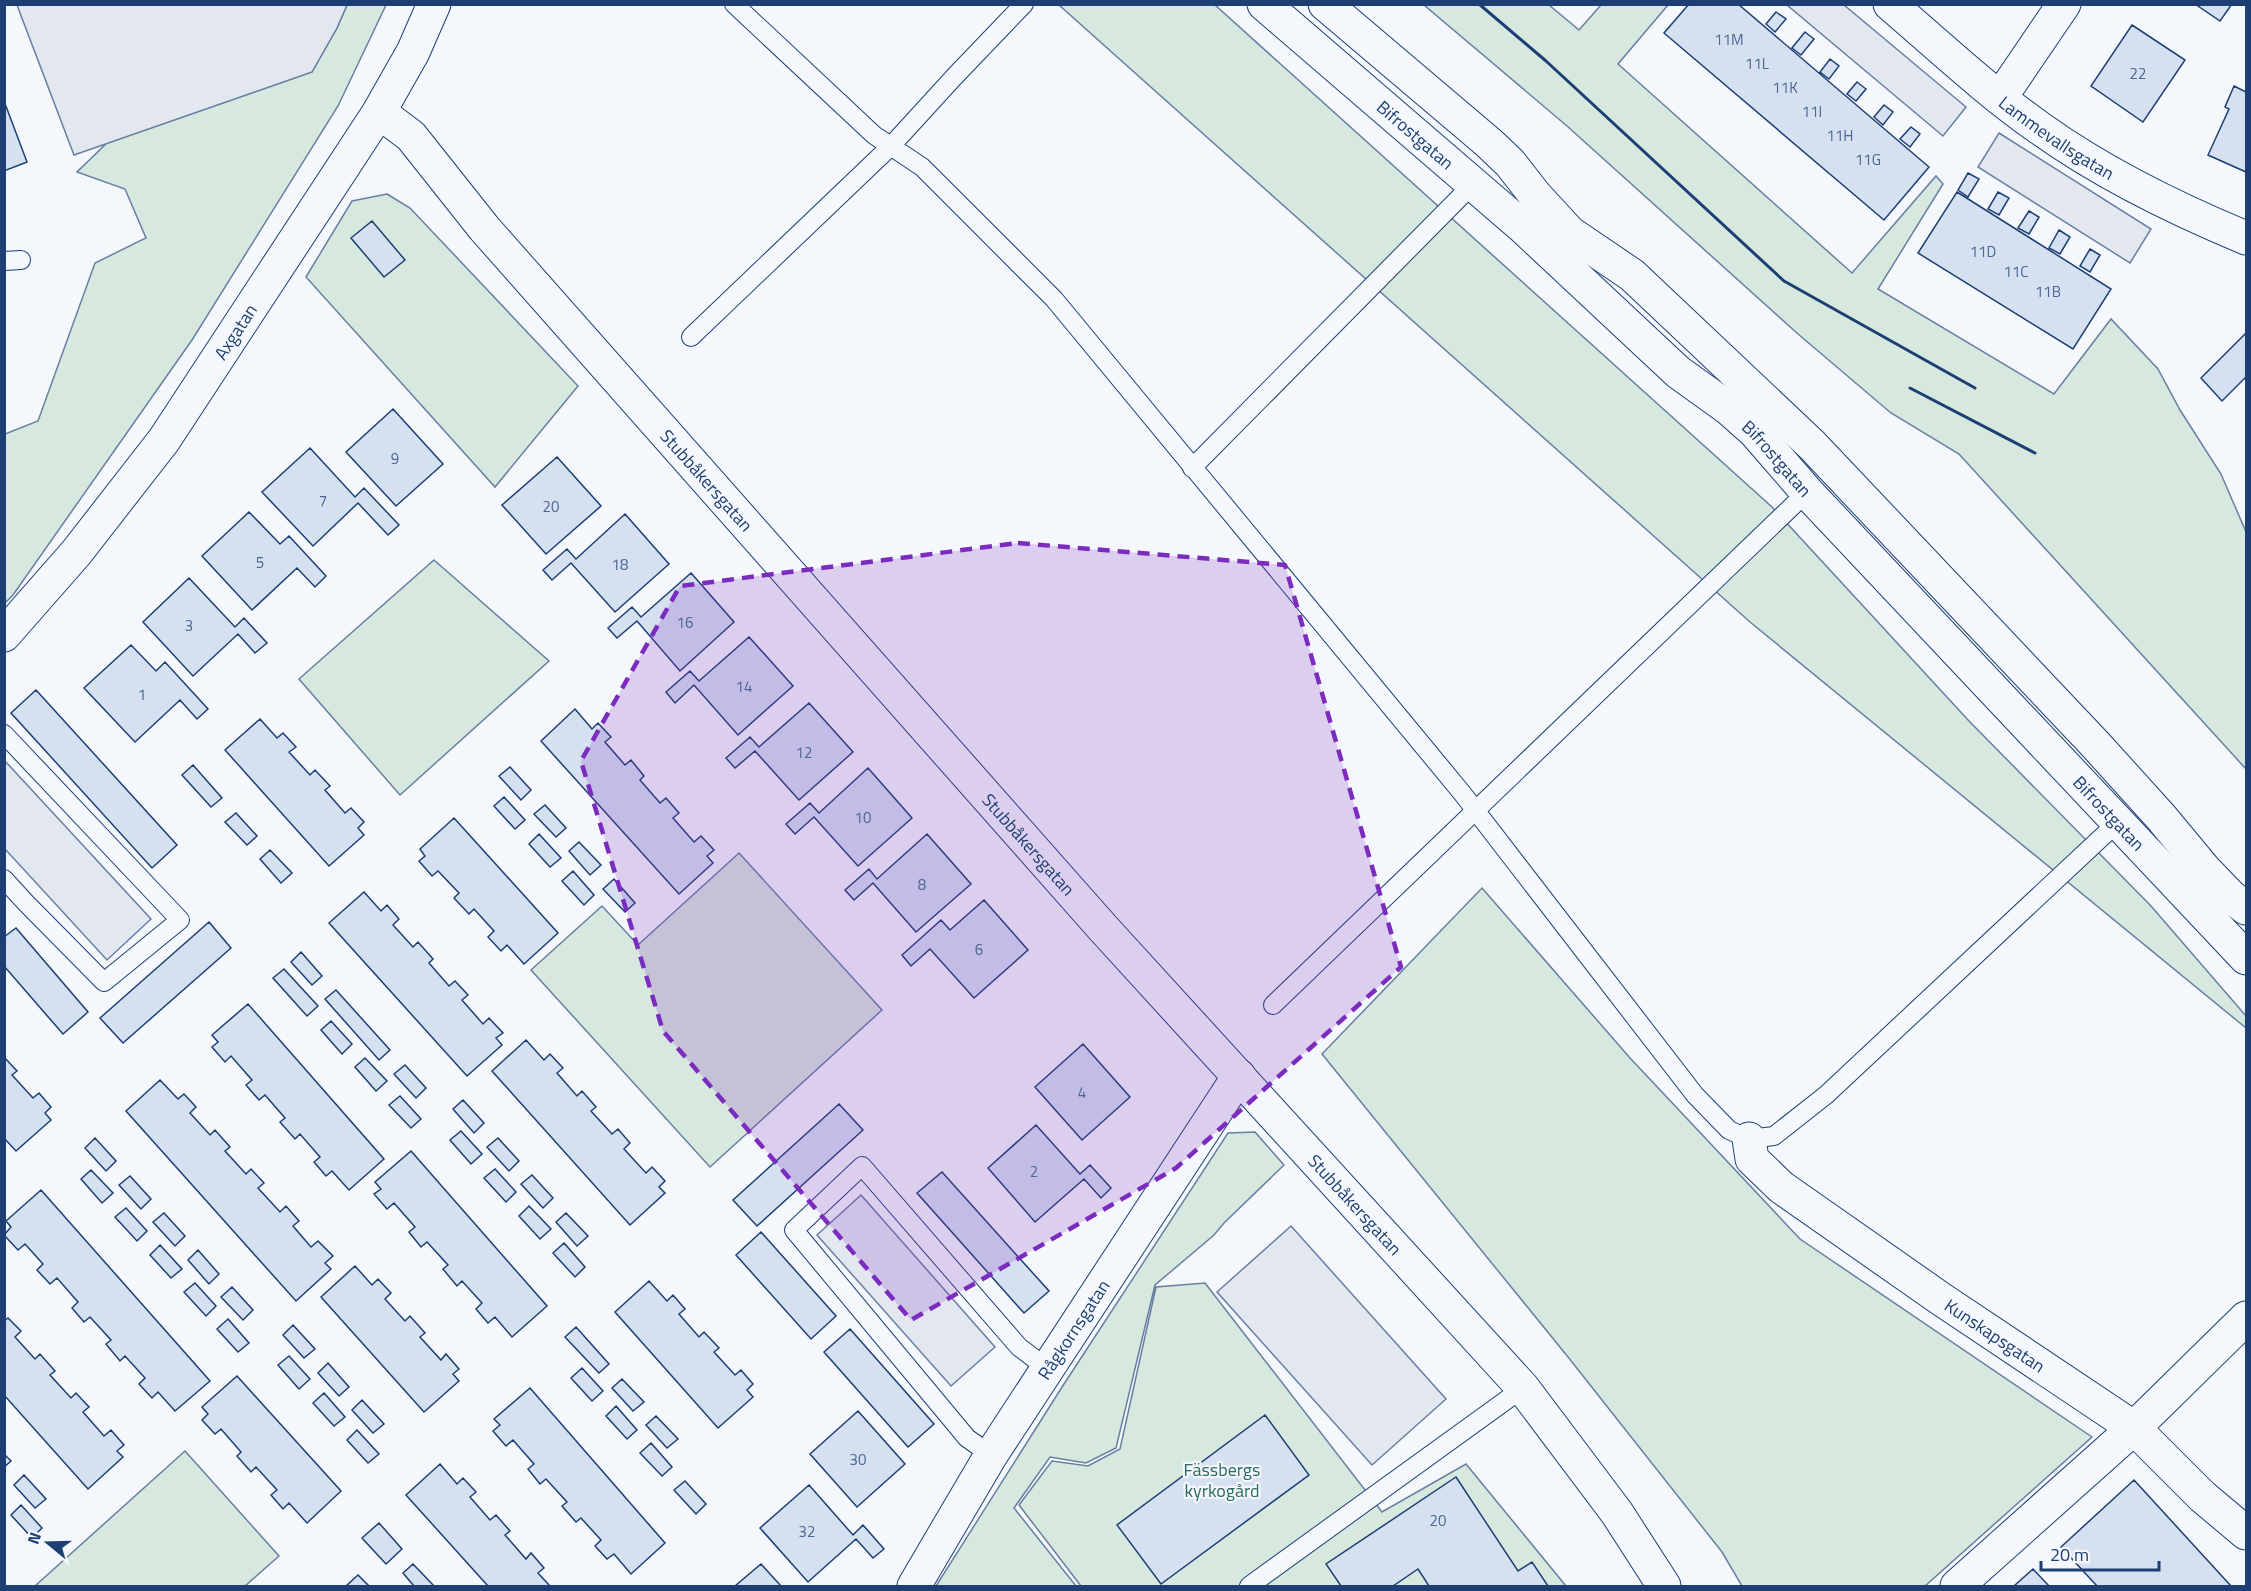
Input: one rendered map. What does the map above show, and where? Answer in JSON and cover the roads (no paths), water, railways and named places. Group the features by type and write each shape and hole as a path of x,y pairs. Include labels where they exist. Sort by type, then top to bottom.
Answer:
{"street":[{"name":"Axgatan","path":"4,635 76,553 164,440 379,112 413,52 434,4"},
{"name":"Bifrostgatan","path":"1264,4 1523,226 1678,372 1728,408 1755,432 1807,492 2247,957"},
{"name":"Bifrostgatan","path":"1325,4 1496,150 1570,233 1632,275 1812,445 2102,752 2205,870 2230,896 2247,908"},
{"name":"Lammevallsgatan","path":"1890,4 2000,98 2043,130 2104,168 2247,238"},
{"path":"2000,98 2064,4"},
{"name":"Stubbåkersgatan","path":"379,112 411,136 484,228 1103,928 1523,1388 1617,1513 1660,1585"},
{"name":"Rågkornsgatan","path":"914,1587 991,1455 1239,1076"},
{"name":"Kunskapsgatan","path":"1749,1139 1752,1159 1781,1187 1941,1299 2134,1428 2203,1497 2247,1533"},
{"path":"1957,1587 2134,1428 2247,1318"}],"lane":[{"path":"734,4 874,135 922,167 1054,299 1475,810 1695,1095 1729,1130 1749,1139 1774,1136 1826,1095 2118,822"},
{"path":"691,337 891,146 1024,4"},
{"path":"1192,468 1473,184"},
{"path":"1273,1005 1807,492"},
{"path":"4,734 180,920 104,982 4,879"},
{"path":"991,1455 967,1438 794,1230 862,1166 1019,1347 1048,1369"},
{"path":"1250,1587 1523,1388"}],"park label":[{"name":"Fässbergs kyrkogård","path":"1222,1479"}]}
